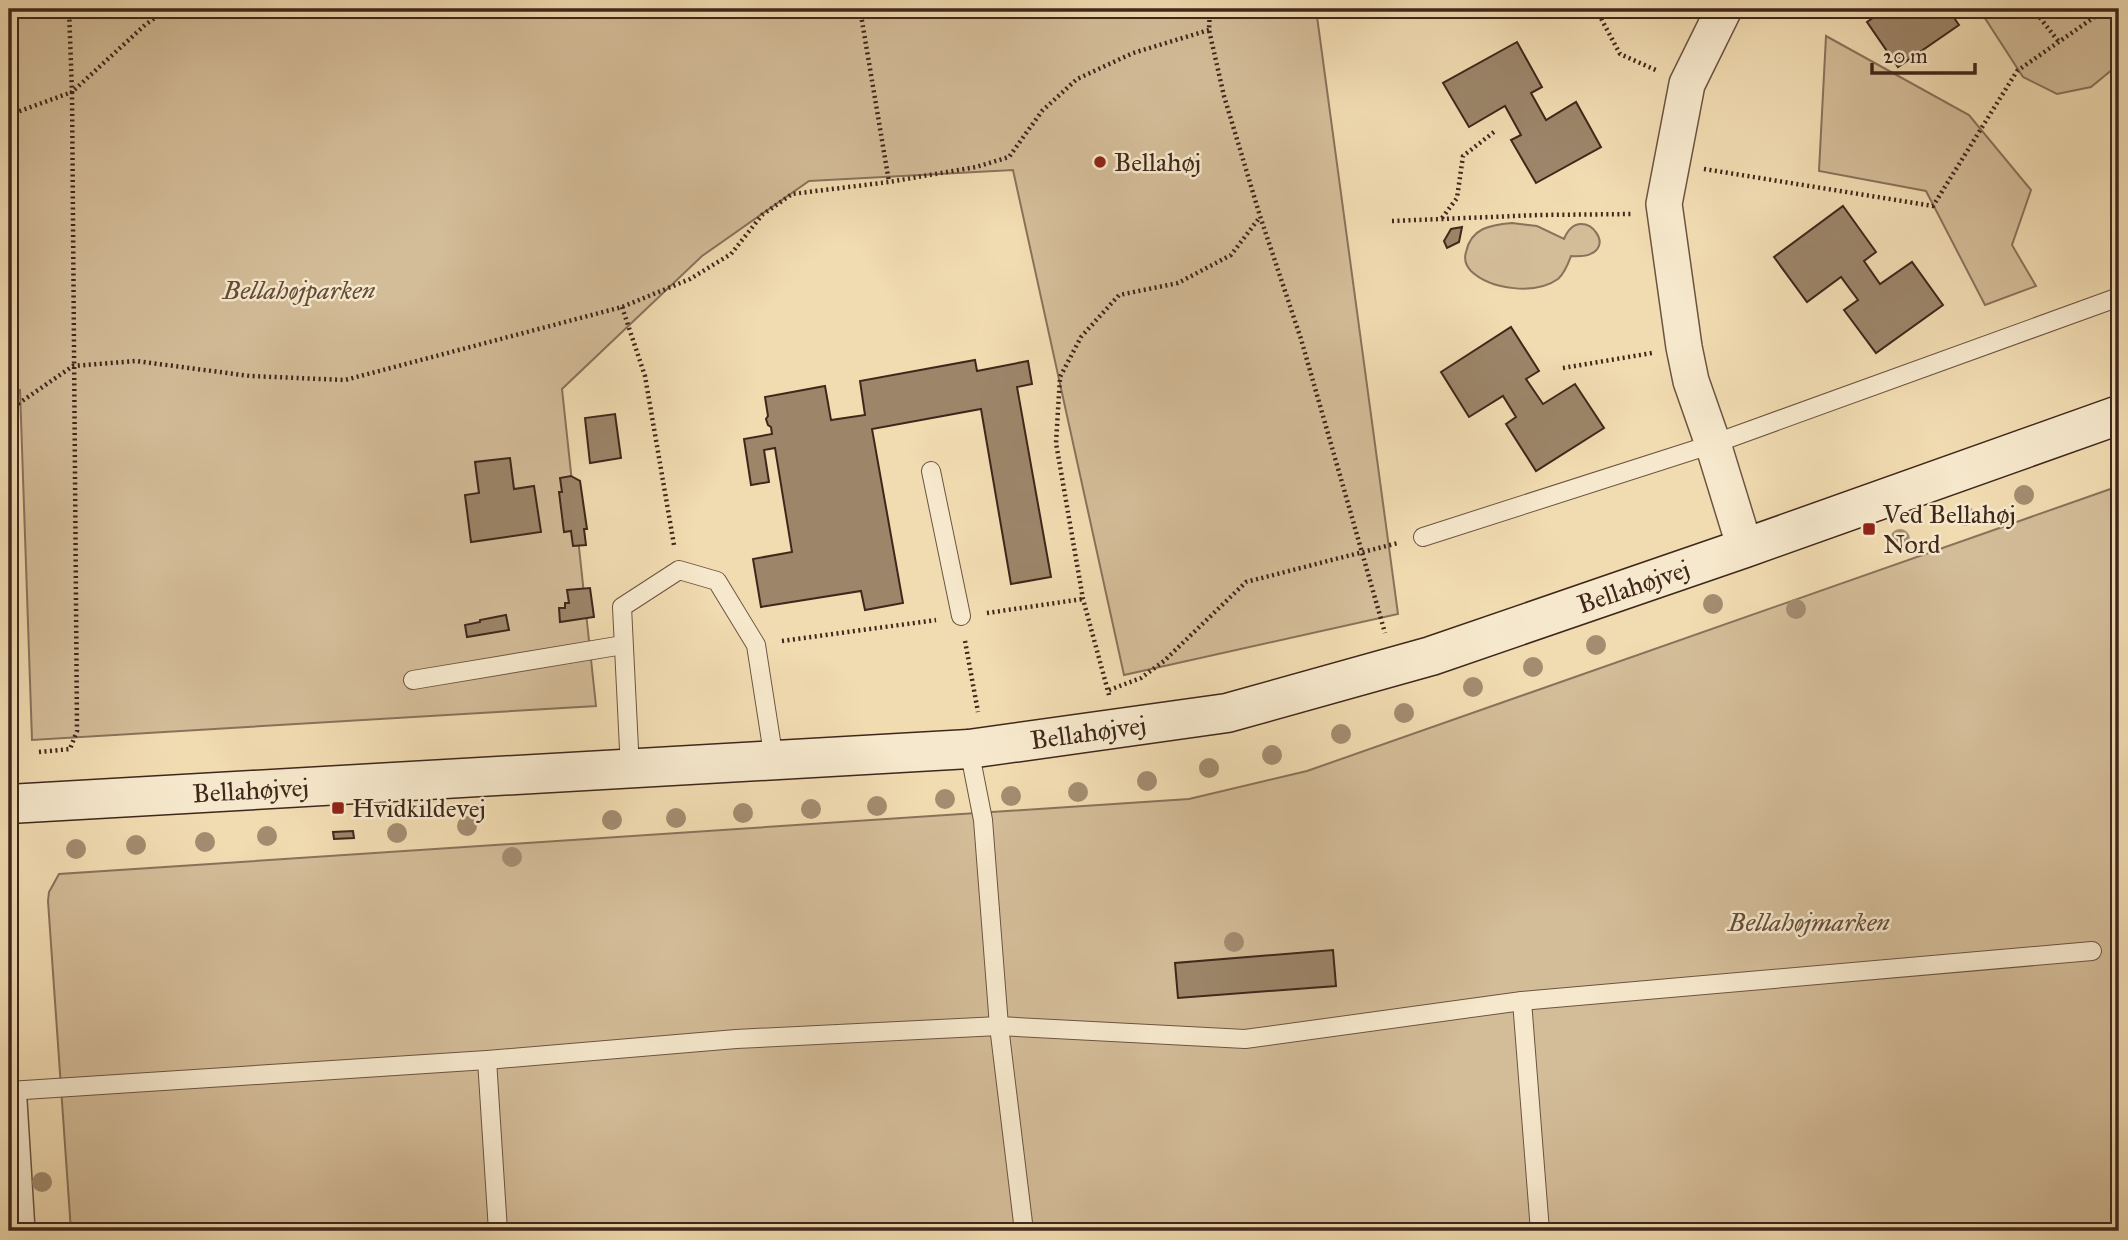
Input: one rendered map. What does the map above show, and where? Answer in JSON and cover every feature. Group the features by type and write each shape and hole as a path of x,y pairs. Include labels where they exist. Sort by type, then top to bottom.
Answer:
{"street":[{"path":"1724,9 1687,84 1664,204 1691,381 1745,548"},
{"name":"Bellahøjvej","path":"9,804 969,749 1227,713 1431,656 2119,415"},
{"path":"9,1101 17,1231"}],"lane":[{"path":"1423,537 1713,444 2119,297"},
{"path":"931,471 961,616"},
{"path":"630,769 622,607 679,570 717,581 757,645 774,760"},
{"path":"413,680 623,645"},
{"path":"969,749 983,820 999,1026 1024,1231"},
{"path":"9,1091 487,1059 736,1038 999,1026 1245,1039 1522,1001 2092,951"},
{"path":"1522,1001 1540,1231"},
{"path":"487,1059 498,1231"}],"path":[{"path":"39,752 70,749 77,731 69,9"},
{"path":"9,115 72,92 145,25 167,9"},
{"path":"860,9 889,182"},
{"path":"1210,9 1209,30 1224,96 1301,339 1394,666"},
{"path":"1596,9 1620,54 1687,84"},
{"path":"2033,9 2059,42"},
{"path":"1672,164 1933,206 2017,71 2106,9"},
{"path":"9,410 73,366 136,361 250,376 345,380 622,307 690,279 731,254 762,215 792,194 889,182 976,167 1009,157 1042,111 1077,79 1133,53 1209,30"},
{"path":"9,92 15,112"},
{"path":"1441,219 1457,198 1462,156 1494,132"},
{"path":"1392,221 1539,215 1666,214"},
{"path":"1118,728 1083,599 1056,443 1060,377 1081,337 1119,295 1178,283 1231,255 1260,216"},
{"path":"622,307 645,376 679,570"},
{"path":"1563,368 1684,347"},
{"path":"1108,691 1141,678 1164,661 1246,582 1423,537"},
{"path":"757,645 1083,599"},
{"path":"961,616 975,696"}],"green space":[{"name":"Bellahøjparken","path":"9,9 1316,9 1398,614 1124,675 1013,170 809,181 702,256 562,389 596,706 32,740 20,390 9,371 9,207 14,204"},
{"path":"1979,9 2117,9 2119,64 2091,87 2057,94 2023,77"},
{"path":"1826,36 1969,115 2031,190 2012,245 2036,286 1985,305 1926,191 1819,171"},
{"path":"1512,223 1537,226 1564,239 1572,228 1581,224 1596,233 1599,241 1597,249 1588,255 1571,256 1563,274 1549,284 1526,289 1490,283 1468,267 1465,255 1469,244 1483,229"},
{"name":"Bellahøjmarken","path":"2119,486 2119,1231 71,1231 48,901 49,892 59,874 1189,799 1307,771"}],"building":[{"path":"1886,9 1948,9 1959,25 1898,67 1867,22"},
{"path":"1517,42 1542,87 1531,93 1546,120 1576,102 1601,147 1536,183 1511,140 1521,135 1505,106 1469,127 1443,83"},
{"path":"1843,206 1876,252 1864,261 1880,284 1912,262 1943,305 1876,353 1844,310 1858,300 1841,277 1807,302 1774,257"},
{"path":"1462,227 1459,242 1447,248 1444,241 1451,229"},
{"path":"1511,327 1539,371 1526,379 1543,404 1575,384 1604,428 1536,471 1506,424 1516,417 1503,396 1469,417 1441,372"},
{"path":"975,360 977,371 1028,361 1032,384 1017,387 1051,577 1011,584 981,409 872,429 903,603 865,610 861,591 761,607 753,559 792,552 775,448 764,450 769,482 751,485 744,439 772,434 766,419 768,416 765,397 825,386 831,420 865,415 860,381"},
{"path":"615,414 621,458 590,463 585,418"},
{"path":"510,458 514,489 534,486 541,532 471,542 465,495 479,493 475,462"},
{"path":"571,476 580,481 587,529 584,529 586,545 573,546 571,531 564,532 560,478"},
{"path":"590,588 594,617 560,622 559,608 565,608 565,603 569,603 567,590"},
{"path":"506,615 509,630 467,637 465,625"},
{"path":"353,831 354,838 334,839 333,832"},
{"path":"1333,950 1336,986 1178,998 1175,963"}],"place":[{"name":"Bellahøj","path":"1100,162"},
{"name":"Ved Bellahøj Nord","path":"1869,529"},
{"name":"Hvidkildevej","path":"338,808"}]}
